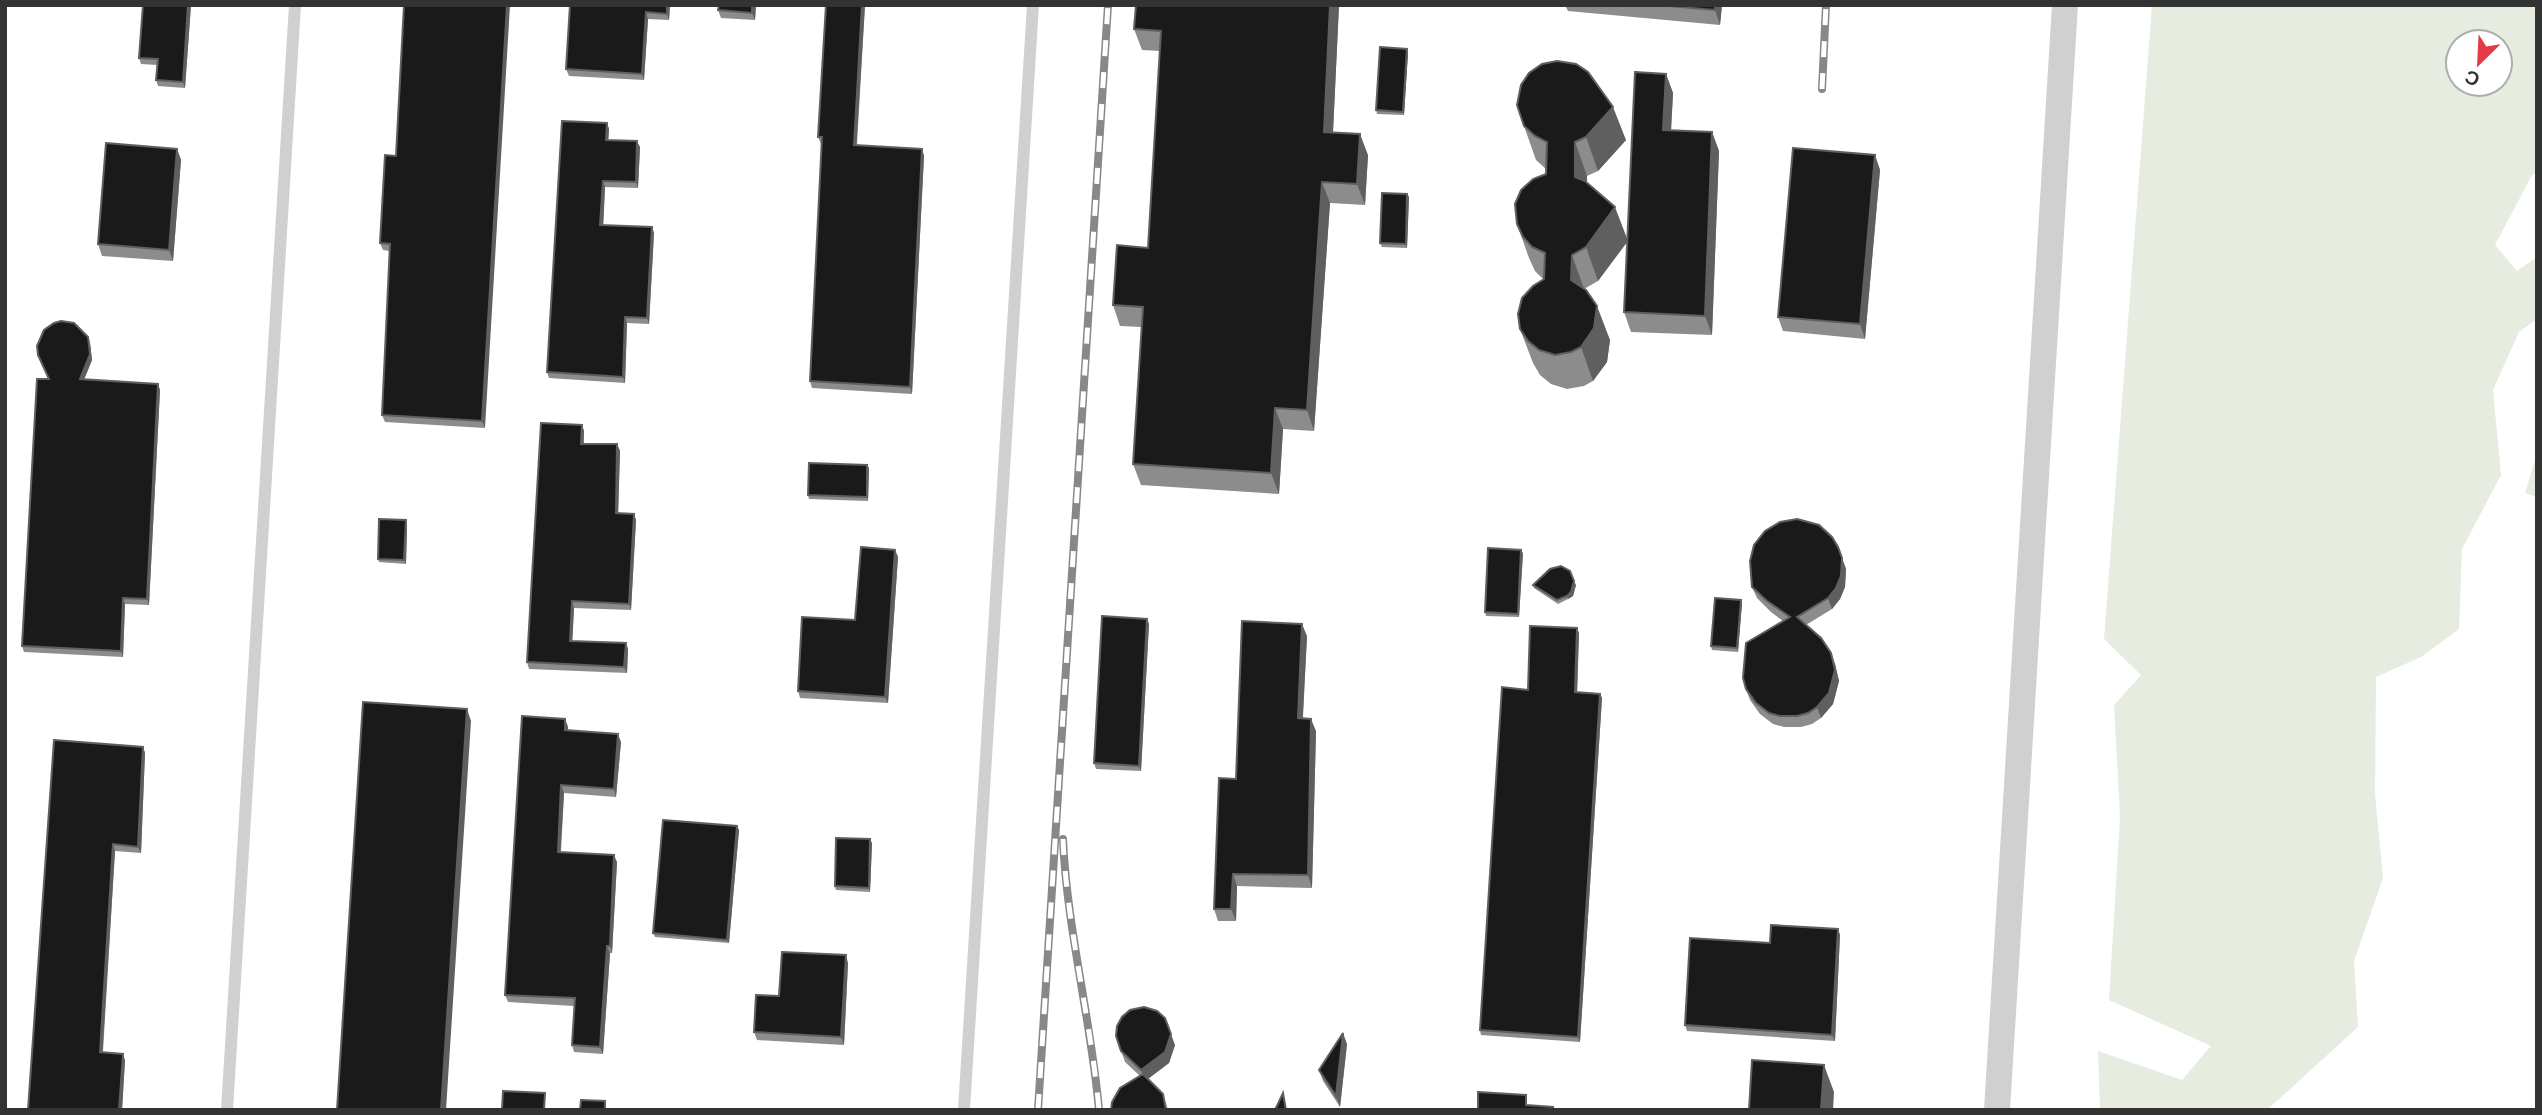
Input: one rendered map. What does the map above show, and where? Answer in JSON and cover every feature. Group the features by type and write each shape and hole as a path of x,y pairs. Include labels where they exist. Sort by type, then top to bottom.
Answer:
{"street":[{"path":"1997,1110 2066,5"}],"lane":[{"path":"227,1110 295,5"},
{"path":"964,1110 1033,5"}],"shaded area":[{"path":"2152,5 2537,5 2537,173 2532,175 2495,245 2517,271 2537,257 2537,319 2519,332 2493,390 2501,475 2462,549 2459,629 2421,657 2376,677 2375,794 2383,878 2354,961 2358,1027 2267,1110 2100,1110 2098,1051 2182,1080 2211,1046 2109,1000 2120,817 2114,705 2141,675 2104,639"},
{"path":"2537,454 2537,497 2525,493"}],"building":[{"path":"143,5 188,5 183,82 156,80 158,59 139,58"},
{"path":"404,5 507,5 482,421 382,415 390,244 380,243 385,155 396,156"},
{"path":"570,5 667,5 667,14 646,12 642,74 566,69"},
{"path":"719,5 752,5 752,13 718,10"},
{"path":"826,5 862,5 854,145 922,149 910,387 810,381 822,137 818,137"},
{"path":"1136,5 1330,5 1324,132 1360,134 1357,184 1322,182 1307,410 1275,408 1271,473 1133,464 1143,307 1113,305 1117,245 1148,248 1161,31 1134,29"},
{"path":"1657,5 1715,5 1715,10"},
{"path":"1380,47 1407,49 1403,112 1376,110"},
{"path":"1557,61 1576,64 1588,72 1613,107 1586,137 1575,142 1575,177 1585,181 1615,207 1586,247 1572,255 1571,280 1586,290 1597,306 1594,328 1581,347 1555,355 1539,350 1528,341 1520,329 1518,314 1522,298 1544,279 1545,253 1532,247 1523,237 1517,224 1515,204 1521,190 1533,179 1546,174 1547,142 1524,126 1517,105 1521,85 1529,73 1542,64"},
{"path":"1635,72 1666,74 1663,130 1712,132 1705,316 1624,312"},
{"path":"562,121 607,123 606,140 637,141 636,182 603,181 600,225 652,227 647,318 625,317 623,377 547,372"},
{"path":"106,143 177,149 169,250 98,244"},
{"path":"1793,148 1875,155 1860,324 1778,317"},
{"path":"1382,193 1407,194 1406,244 1380,243"},
{"path":"61,321 74,323 88,337 90,354 80,379 158,384 147,599 123,598 121,651 22,646 37,379 49,379 38,355 37,346 44,330"},
{"path":"541,423 582,425 581,444 617,444 616,513 634,514 629,604 572,601 570,641 626,643 624,667 527,662"},
{"path":"809,463 867,465 867,497 808,495"},
{"path":"379,519 406,520 404,560 378,559"},
{"path":"1797,519 1819,525 1832,537 1842,558 1841,576 1836,588 1828,598 1797,617 1821,638 1831,653 1835,670 1829,693 1817,707 1797,716 1780,716 1769,713 1756,703 1746,689 1743,678 1746,643 1790,617 1752,587 1750,561 1754,545 1765,531 1780,522"},
{"path":"861,547 895,550 885,697 798,691 802,617 855,620"},
{"path":"1488,548 1521,550 1518,614 1485,612"},
{"path":"1561,566 1570,571 1574,581 1571,592 1557,600 1533,585 1550,569"},
{"path":"1715,598 1741,600 1737,648 1711,646"},
{"path":"1102,616 1147,619 1139,766 1094,763"},
{"path":"1242,621 1302,624 1298,718 1311,719 1308,875 1233,874 1231,909 1214,909 1219,778 1236,779"},
{"path":"1530,626 1577,628 1575,692 1600,694 1578,1037 1480,1030 1502,687 1528,690"},
{"path":"363,702 467,709 441,1110 337,1110"},
{"path":"522,716 565,719 565,730 618,734 614,789 561,785 558,852 614,855 610,946 607,946 600,1047 572,1045 575,998 505,995"},
{"path":"54,740 143,747 138,847 113,844 100,1052 123,1054 119,1110 28,1110"},
{"path":"663,820 737,826 727,940 653,933"},
{"path":"836,838 870,839 869,888 835,886"},
{"path":"1771,925 1838,929 1832,1035 1685,1025 1690,938 1770,943"},
{"path":"782,952 846,955 841,1037 754,1032 756,995 779,996"},
{"path":"1144,1007 1157,1011 1165,1018 1171,1034 1165,1052 1141,1070 1121,1051 1116,1036 1122,1017 1130,1010"},
{"path":"1343,1033 1336,1096 1319,1070"},
{"path":"1752,1060 1824,1065 1821,1110 1749,1110"},
{"path":"1143,1074 1163,1094 1166,1110 1111,1110 1112,1102 1120,1088"},
{"path":"503,1091 545,1093 544,1110 502,1110"},
{"path":"1478,1092 1526,1095 1526,1105 1553,1107 1553,1110 1478,1110"},
{"path":"1283,1093 1286,1110 1275,1110"},
{"path":"581,1100 605,1101 605,1110 580,1110"}],"railway":[{"path":"1038,1110 1108,5"},
{"path":"1822,89 1826,5"},
{"path":"1063,839 1069,907 1099,1110"}]}
